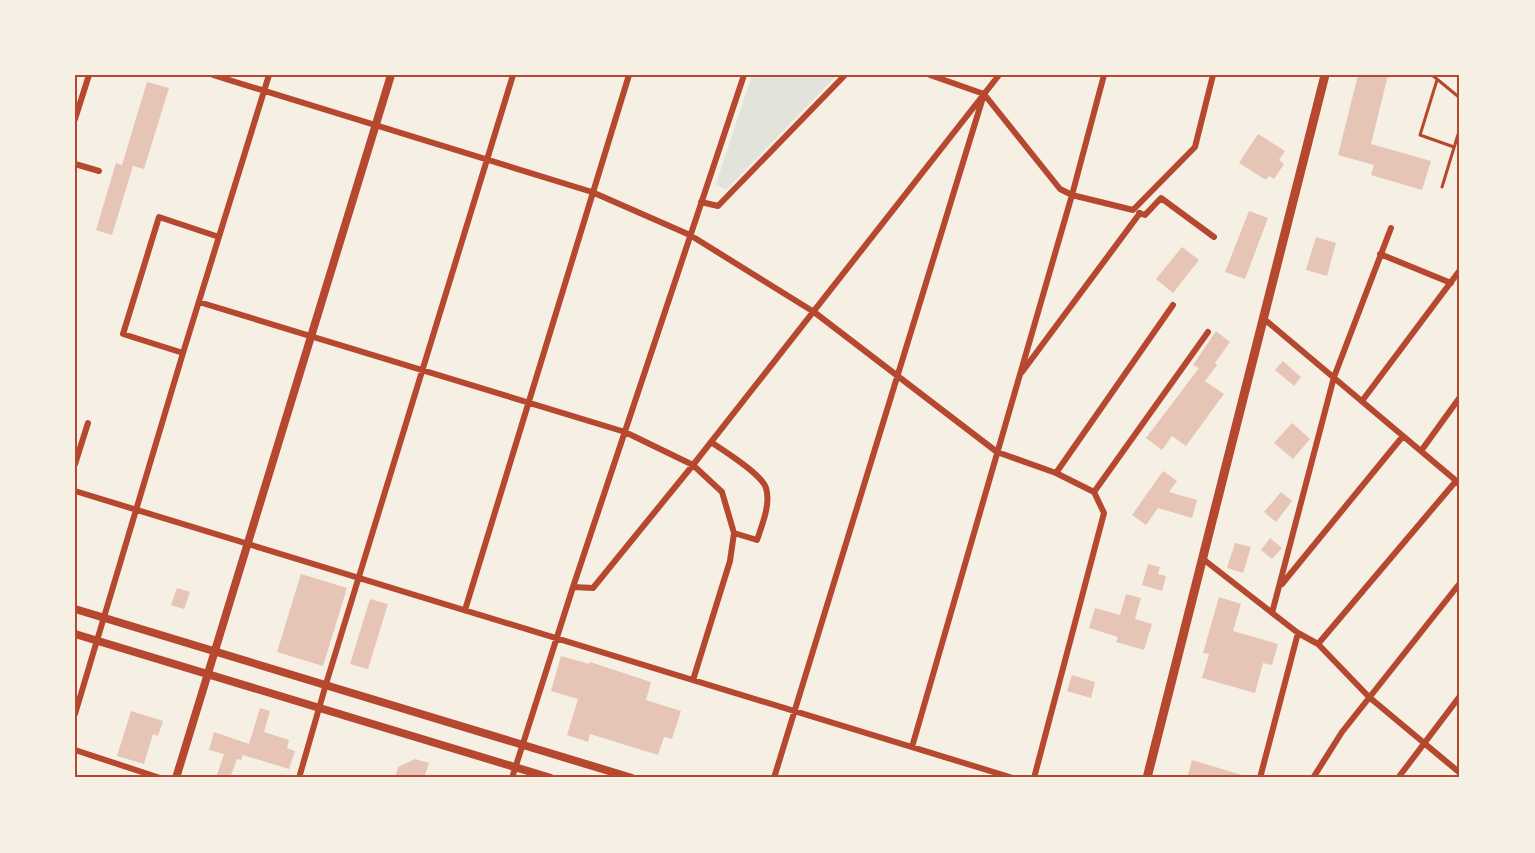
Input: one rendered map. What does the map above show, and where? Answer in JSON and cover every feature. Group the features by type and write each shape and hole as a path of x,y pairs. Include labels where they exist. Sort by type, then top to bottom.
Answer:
{"main road":[{"path":"1147,778 1325,75"}],"street":[{"path":"75,119 88,75"},
{"path":"213,75 592,192 690,235 814,312 997,452 1056,473 1094,492 1104,513 1034,778"},
{"path":"75,714 269,75"},
{"path":"176,778 391,75"},
{"path":"299,778 358,578 513,75"},
{"path":"465,610 629,75"},
{"path":"512,778 573,587 744,75"},
{"path":"701,202 718,206 845,75"},
{"path":"930,75 984,94 1060,189 1072,195 1145,215 1161,198 1214,237"},
{"path":"573,587 593,588 693,465 999,75"},
{"path":"912,747 1072,195 1104,75"},
{"path":"1133,210 1195,147 1213,75"},
{"path":"774,778 984,94"},
{"path":"75,164 99,171"},
{"path":"1018,377 1140,213"},
{"path":"183,354 123,334 159,218 219,237"},
{"path":"1272,613 1334,377 1391,228"},
{"path":"1380,254 1451,283"},
{"path":"1362,401 1460,270"},
{"path":"199,302 625,432 693,465 722,492 734,533 730,561 693,680"},
{"path":"1056,473 1173,305"},
{"path":"1263,318 1458,482 1318,644"},
{"path":"1094,492 1208,332"},
{"path":"1421,451 1460,397"},
{"path":"75,465 88,423"},
{"path":"1280,586 1403,436"},
{"path":"711,442 760,479 766,488 766,506 758,540 734,533"},
{"path":"75,491 1013,778"},
{"path":"1203,559 1298,633 1318,644 1370,697 1460,773"},
{"path":"1313,778 1342,732 1460,583"},
{"path":"75,609 632,778"},
{"path":"1260,778 1298,633"},
{"path":"75,634 551,778"},
{"path":"1398,778 1460,696"},
{"path":"75,750 160,778"}],"lane":[{"path":"1432,75 1460,98"},
{"path":"1437,80 1419,135 1454,147"},
{"path":"1443,187 1460,128"}],"shaded area":[{"path":"752,75 837,75 726,190 716,184"}],"building":[{"path":"1358,75 1388,75 1371,144 1431,161 1422,190 1371,175 1374,165 1338,155"},
{"path":"147,82 169,88 144,169 133,166 112,235 96,230 116,163 122,165"},
{"path":"1258,134 1285,151 1279,160 1284,164 1274,179 1269,176 1266,180 1239,163"},
{"path":"1249,211 1268,218 1245,279 1225,272"},
{"path":"1316,237 1336,243 1327,276 1306,270"},
{"path":"1182,247 1199,260 1173,293 1156,279"},
{"path":"1216,331 1230,342 1205,381 1224,394 1186,446 1172,436 1162,450 1146,438 1199,368 1193,365"},
{"path":"1283,361 1301,377 1294,386 1275,370"},
{"path":"1292,423 1310,439 1293,459 1274,443"},
{"path":"1163,471 1177,481 1169,492 1197,500 1192,518 1158,508 1146,525 1132,515"},
{"path":"1281,492 1292,501 1276,522 1264,512"},
{"path":"1270,538 1282,548 1272,559 1261,550"},
{"path":"1235,543 1251,547 1243,573 1227,568"},
{"path":"1148,564 1160,567 1158,574 1166,576 1162,591 1142,585"},
{"path":"301,574 347,588 323,666 277,652"},
{"path":"177,588 190,592 184,609 171,605"},
{"path":"1126,594 1141,598 1135,619 1152,624 1144,650 1116,642 1118,637 1089,628 1095,608 1120,615"},
{"path":"1219,597 1241,604 1233,631 1278,644 1272,665 1263,663 1255,693 1202,678 1209,654 1203,653"},
{"path":"370,599 388,604 368,669 350,664"},
{"path":"561,656 589,664 590,662 651,682 646,700 681,711 672,739 664,737 658,755 590,734 588,742 567,735 578,699 551,691"},
{"path":"1072,675 1095,682 1091,698 1067,691"},
{"path":"260,708 270,711 264,732 289,740 287,748 295,751 289,769 243,755 241,760 237,759 230,778 216,778 224,754 209,750 214,732 249,744"},
{"path":"131,711 163,721 158,736 153,734 144,764 117,756"},
{"path":"415,759 429,763 424,778 395,778 398,767"},
{"path":"1192,760 1242,775 1242,778 1187,778"}]}
